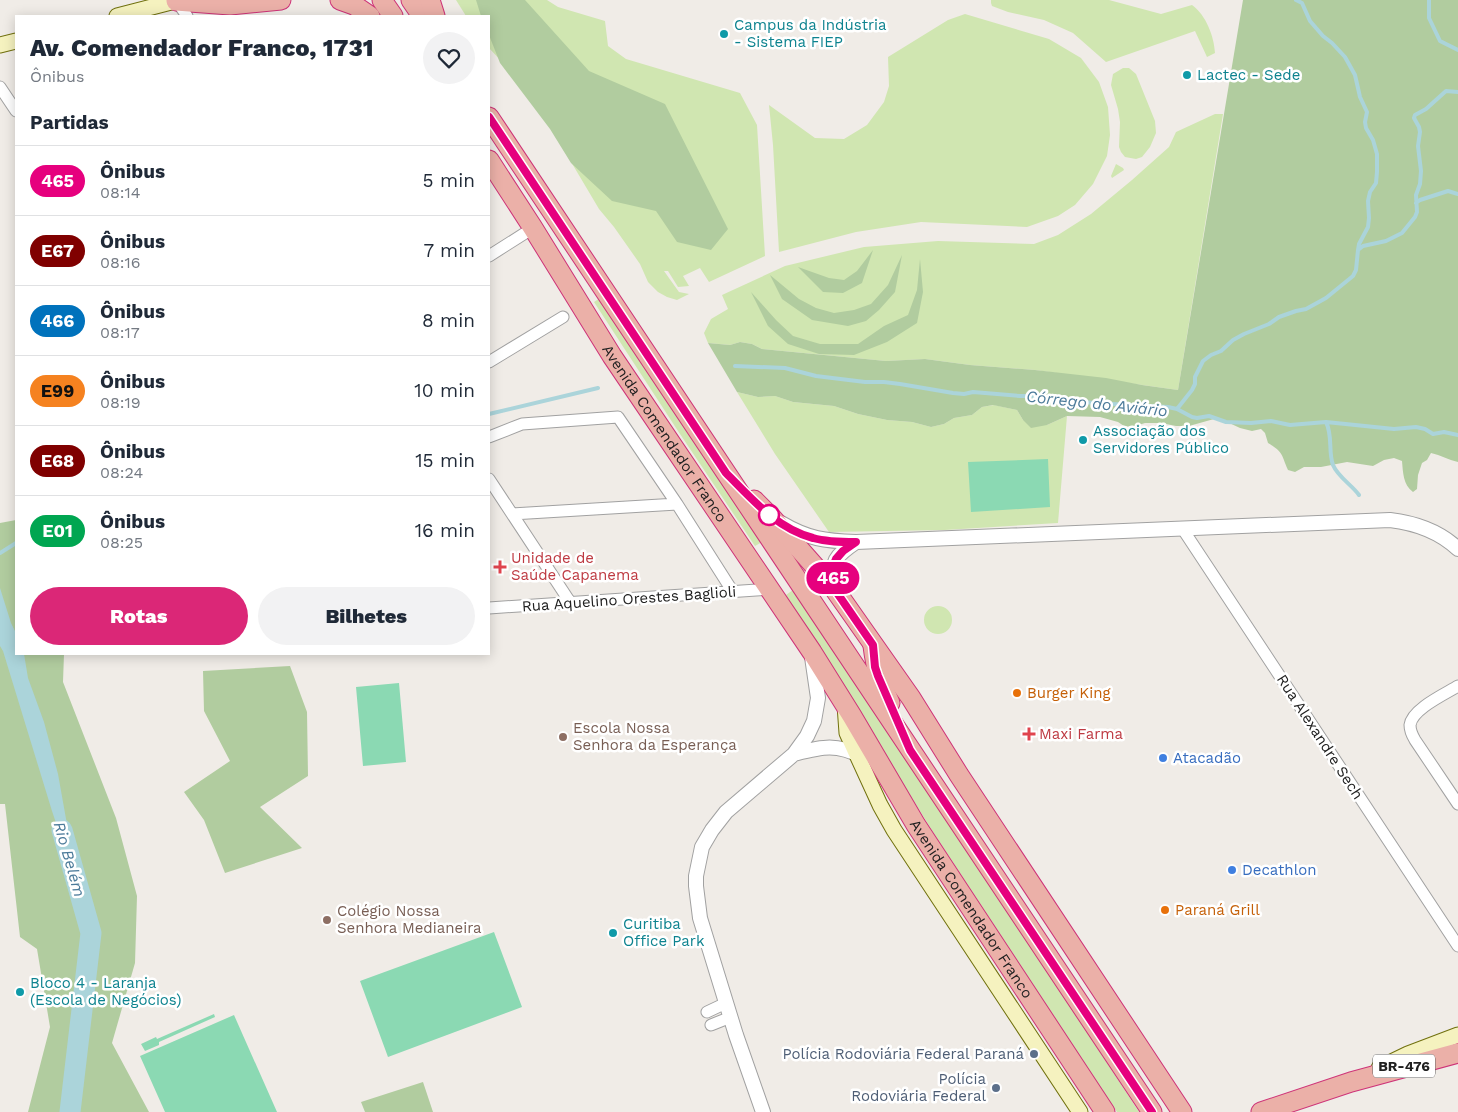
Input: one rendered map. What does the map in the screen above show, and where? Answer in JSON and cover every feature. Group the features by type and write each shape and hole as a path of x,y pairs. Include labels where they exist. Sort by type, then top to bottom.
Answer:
{"highway":[{"path":"177,0 230,5 281,0"},
{"path":"340,0 354,5 369,15"},
{"path":"382,0 392,15"},
{"path":"411,0 421,15"},
{"path":"430,0 435,15"},
{"name":"Avenida Comendador Franco","path":"490,118 1152,1112"},
{"name":"Avenida Comendador Franco","path":"490,162 617,363 812,652 916,825 1105,1112"},
{"path":"726,473 772,518 833,587 920,712 959,775 1181,1112"},
{"path":"873,645 875,667 878,676 910,750"},
{"name":"BR-476","path":"1261,1112 1351,1082 1458,1052"}],"main road":[{"path":"121,15 177,0"},
{"path":"0,45 15,41"},
{"name":"Avenida Comendador Franco","path":"845,704 847,733 855,753 894,830 1080,1112"},
{"path":"1351,1082 1408,1054 1458,1036"}],"street":[{"path":"177,0 186,15"},
{"path":"0,87 15,110"},
{"path":"490,255 533,228"},
{"path":"490,361 563,317"},
{"path":"490,436 522,424 618,417 677,504 732,592"},
{"path":"490,481 570,602"},
{"path":"512,514 677,504"},
{"path":"772,518 794,531 811,538 837,542 1390,520 1416,525 1429,530 1458,549"},
{"name":"Rua Alexandre Sech","path":"1182,528 1458,946"},
{"path":"833,587 832,569 836,559 843,551 856,542"},
{"name":"Rua Aquelino Orestes Baglioli","path":"490,608 770,590"},
{"path":"763,1112 726,1003 700,918 696,876 702,847 726,812 794,754 807,736 818,707 812,652"},
{"path":"1458,686 1422,708 1410,724 1414,740 1458,804"},
{"path":"794,754 818,748 838,747 855,753 882,767"},
{"path":"707,1012 726,1003"},
{"path":"711,1025 731,1017"}],"green space":[{"path":"456,0 547,0 558,7 605,21 608,46 626,59 740,93 757,125 765,256 709,282 700,268 683,276 689,286 678,287 668,271 664,271 679,292 689,294 677,300 658,292 648,282 640,264 599,209 529,91 490,49 490,15 465,15"},
{"path":"476,0 525,0 589,71 665,104 728,229 711,250 677,242 656,211 612,201 571,163 550,129 500,63 490,38 490,15 481,15"},
{"path":"991,0 1109,0 1161,14 1192,5 1201,14 1208,26 1215,53 1207,57 1195,31 1106,62 1073,33 1044,20 1008,12 992,6"},
{"path":"1243,0 1458,0 1458,462 1431,453 1427,460 1422,463 1418,475 1417,489 1413,492 1405,482 1402,461 1394,458 1384,460 1373,466 1347,462 1321,467 1304,467 1295,472 1288,470 1281,454 1268,443 1265,433 1261,429 1252,431 1214,419 1189,426 1145,423 1132,427 1100,417 1067,416 1047,425 1031,428 1017,410 993,405 982,407 972,415 954,418 944,424 931,427 912,422 887,420 858,414 834,406 793,402 775,396 758,397 737,392 708,343 730,345 740,342 752,344 762,349 886,361 925,359 1035,370 1106,378 1178,390"},
{"path":"965,14 1049,39 1081,58 1099,82 1108,107 1110,135 1107,156 1093,184 1075,205 1058,216 1027,227 921,222 856,232 779,252 769,105 815,138 844,139 867,125 884,102 889,86 888,57 948,20"},
{"path":"1123,68 1129,68 1136,74 1155,121 1156,133 1150,147 1142,157 1136,159 1125,157 1119,147 1120,122 1111,85 1113,74"},
{"path":"1215,114 1223,114 1178,390 1035,370 925,359 886,361 762,349 752,344 740,342 730,345 708,343 704,333 711,319 728,309 722,295 785,266 864,247 938,241 1034,244 1058,235 1091,214 1132,180 1169,147 1176,132"},
{"path":"1116,164 1124,170 1112,178 1111,176"},
{"path":"873,250 862,283 843,293 823,292 798,267 829,278 844,280 857,271"},
{"path":"902,255 895,292 866,321 848,326 812,320 782,299 770,275 799,299 816,308 834,313 854,310 871,304 888,285"},
{"path":"920,259 923,292 917,323 887,342 854,355 819,354 788,344 768,326 751,292 793,336 820,344 858,344 884,326 908,315 917,290"},
{"path":"600,298 764,541 755,546 594,302"},
{"path":"737,392 758,397 775,396 793,402 834,406 858,414 887,420 912,422 931,427 944,424 954,418 972,415 982,407 994,405 1017,410 1023,420 1047,425 1067,416 1058,523 945,530 829,532 775,454"},
{"path":"1048,459 1050,507 971,512 968,462"},
{"path":"15,520 15,655 64,655 63,682 116,818 137,896 135,963 112,1043 149,1112 28,1112 50,1027 37,949 20,937 5,804 0,804 0,523"},
{"path":"797,587 1139,1112 1117,1112 933,832 786,595"},
{"path":"938,606 948,610 952,620 948,630 938,634 928,630 924,620 928,610"},
{"path":"290,666 307,712 308,776 260,807 302,848 225,873 204,820 184,792 230,761 204,711 203,671"},
{"path":"399,683 406,762 363,766 356,687"},
{"path":"494,932 522,1007 388,1057 360,981"},
{"path":"214,1014 215,1017 159,1042 159,1045 145,1051 141,1044 156,1037 157,1039"},
{"path":"234,1015 277,1112 165,1112 140,1056"},
{"path":"423,1082 433,1112 365,1112 361,1102"}],"water":[{"path":"0,588 15,631 15,655 24,655 28,678 44,722 58,774 68,830 71,868 3,651 0,646"}],"waterway":[{"path":"1296,0 1302,3 1310,21 1345,57 1355,75 1360,97 1367,112 1365,122 1377,154 1377,172 1376,183 1370,192 1368,201 1368,227 1358,250"},
{"path":"1429,0 1429,18 1440,41 1458,50"},
{"path":"1177,409 1192,390 1195,384 1195,377 1203,361 1221,351 1233,340 1244,334 1269,324 1279,317 1306,309 1326,298 1353,276 1356,270 1358,250 1363,246 1386,241 1402,233 1417,212 1416,195 1420,184 1421,171 1418,146 1420,132 1414,118 1415,115 1426,109 1446,91 1458,92"},
{"path":"1416,203 1448,191 1458,194"},
{"name":"Córrego do Aviário","path":"735,366 785,368 816,376 865,382 884,382 953,393 964,394 973,392 1040,396 1094,403 1168,407 1177,409 1192,417 1209,416 1226,422 1251,423 1271,421 1290,425 1326,422 1394,429 1416,427 1425,429 1433,434 1444,432 1458,435"},
{"name":"Córrego do Aviário","path":"490,414 598,388"},
{"path":"1326,422 1333,465 1359,495"},
{"name":"Córrego do Aviário","path":"0,553 15,544"},
{"name":"Rio Belém","path":"62,830 91,933 70,1112"}],"bus line":[{"name":"465","path":"490,119 726,473 772,518 794,531 822,540 856,542 843,551 836,559 832,569 833,587 873,645 875,667 878,676 910,750 1152,1112"}],"place":[{"name":"Campus da Indústria - Sistema FIEP","path":"724,34"},
{"name":"Lactec - Sede","path":"1187,75"},
{"name":"Associação dos Servidores Público","path":"1083,440"},
{"name":"Unidade de Saúde Capanema","path":"500,567"},
{"name":"Burger King","path":"1017,693"},
{"name":"Maxi Farma","path":"1029,734"},
{"name":"Escola Nossa Senhora da Esperança","path":"563,737"},
{"name":"Atacadão","path":"1163,758"},
{"name":"Decathlon","path":"1232,870"},
{"name":"Paraná Grill","path":"1165,910"},
{"name":"Colégio Nossa Senhora Medianeira","path":"327,920"},
{"name":"Curitiba Office Park","path":"613,933"},
{"name":"Bloco 4 - Laranja (Escola de Negócios)","path":"20,992"},
{"name":"Polícia Rodoviária Federal Paraná","path":"1034,1054"},
{"name":"Polícia Rodoviária Federal","path":"996,1088"}]}
